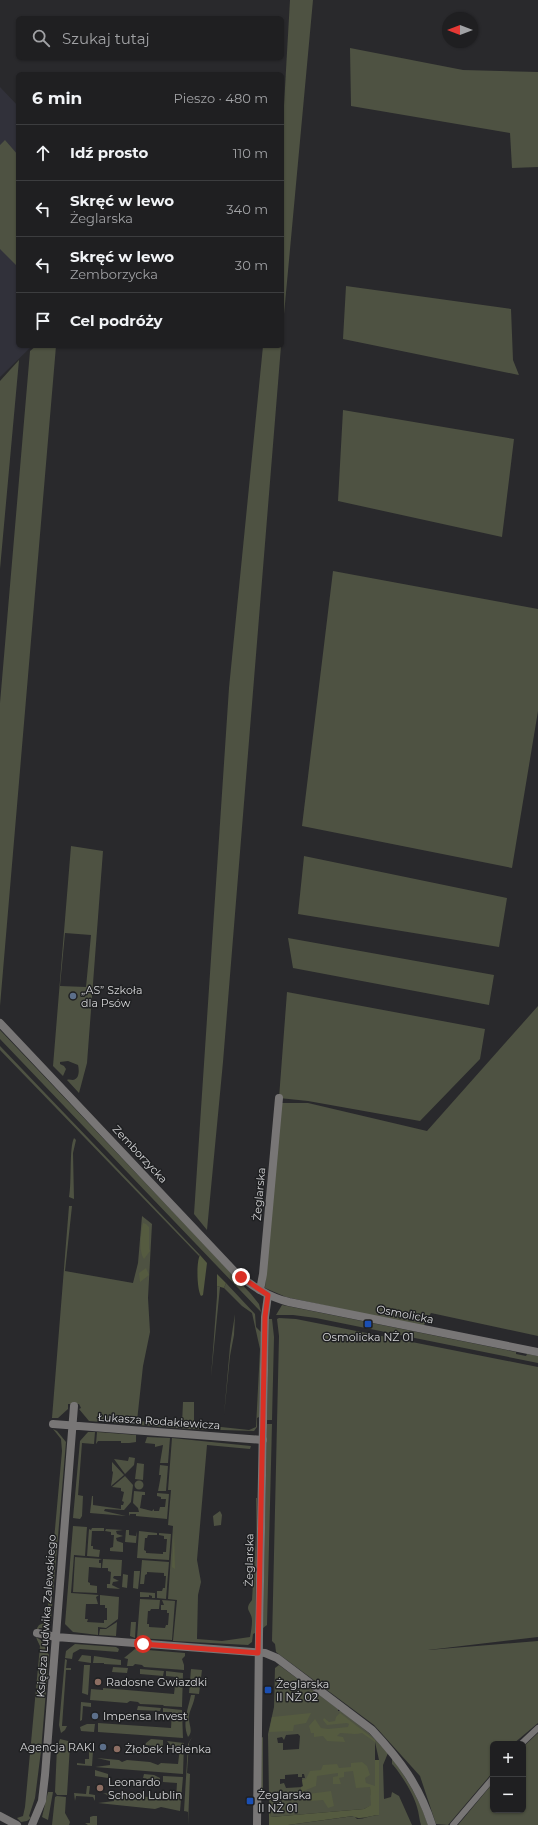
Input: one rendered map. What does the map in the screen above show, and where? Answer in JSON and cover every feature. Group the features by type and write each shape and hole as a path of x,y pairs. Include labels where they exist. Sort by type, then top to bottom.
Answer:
{"street":[{"name":"Zemborzycka","path":"0,1023 233,1270 268,1295"},
{"name":"Żeglarska","path":"260,1290 263,1274 279,1098"},
{"name":"Żeglarska","path":"257,1825 258,1653 265,1317 268,1295"},
{"name":"Osmolicka","path":"268,1295 296,1304 538,1352"},
{"name":"Księdza Ludwika Zalewskiego","path":"32,1825 42,1801 74,1406"},
{"name":"Łukasza Rodakiewicza","path":"53,1424 263,1440"},
{"path":"37,1633 56,1637 265,1653 279,1659 372,1730 406,1770 421,1797 432,1825"},
{"path":"524,1741 538,1728"},
{"path":"453,1825 490,1782"},
{"path":"0,1816 17,1825"}],"shaded area":[{"path":"0,87 16,104 16,348 30,348 0,377"}],"green space":[{"path":"290,0 313,0 284,314 284,105"},
{"path":"350,48 463,70 538,72 538,167 512,168 510,133 351,106"},
{"path":"5,140 16,153 16,265 0,249 0,145"},
{"path":"346,286 511,309 513,360 519,375 343,339"},
{"path":"34,348 56,348 0,1006 0,703 30,351"},
{"path":"263,348 281,348 223,1062 207,1230 194,1214 229,688"},
{"path":"19,360 0,569 0,381"},
{"path":"343,410 514,439 502,537 338,501"},
{"path":"333,571 538,609 538,711 512,868 302,826"},
{"path":"71,846 103,851 87,1063 79,1093 67,1080 77,1078 79,1069 78,1065 68,1061 60,1062 60,1064 66,1069 63,1076 53,1066","holes":["65,933 91,935 86,987 60,986"]},
{"path":"304,856 507,898 499,947 298,914"},
{"path":"288,938 494,975 489,1005 293,968"},
{"path":"287,992 485,1029 480,1059 420,1121 308,1101 279,1098"},
{"path":"538,1006 538,1336 431,1313 423,1327 286,1297 265,1288 278,1103 308,1103 427,1131"},
{"path":"0,1030 251,1294 259,1304 261,1312 0,1039"},
{"path":"0,1046 200,1255 199,1256 0,1050"},
{"path":"74,1138 76,1140 73,1153 74,1199 69,1197 72,1143"},
{"path":"69,1206 72,1206 65,1271 133,1283 138,1263 142,1216 152,1224 148,1298 150,1332 143,1366 137,1421 182,1424 183,1402 194,1402 194,1426 206,1427 208,1423 212,1426 249,1430 256,1427 260,1349 252,1313 242,1306 224,1288 226,1283 255,1314 256,1327 261,1332 259,1417 257,1418 257,1427 254,1431 190,1429 89,1421 79,1409 81,1408 79,1404 68,1404 68,1409 58,1418 52,1418"},
{"path":"143,1223 149,1227 150,1251 144,1259 141,1251"},
{"path":"200,1255 207,1263 203,1295 201,1296 198,1276"},
{"path":"146,1268 149,1275 140,1282 139,1273"},
{"path":"217,1274 226,1283 224,1288 217,1286"},
{"path":"217,1286 220,1287 211,1377 217,1296"},
{"path":"282,1305 516,1352 516,1354 526,1356 527,1354 538,1356 538,1363 316,1318 293,1315 276,1315"},
{"path":"235,1314 234,1335 230,1356 224,1415 230,1346"},
{"path":"269,1319 272,1319 274,1337 272,1420 267,1420"},
{"path":"277,1319 296,1319 538,1367 538,1637 428,1650 538,1641 538,1723 517,1741 490,1741 490,1776 448,1825 436,1824 420,1776 374,1725 276,1652 275,1644 272,1641 279,1336"},
{"path":"267,1424 272,1424 267,1625 263,1628"},
{"path":"53,1429 57,1431 66,1442 51,1619 44,1628 39,1628 36,1637 37,1628 39,1625 44,1623 47,1618 62,1451 61,1439"},
{"path":"88,1432 95,1432 94,1444 82,1443 78,1495 83,1496 82,1516 80,1519 73,1518 80,1441"},
{"path":"97,1432 136,1435 136,1442 121,1443 121,1441 98,1441 96,1444"},
{"path":"147,1437 170,1438 168,1463 160,1463 163,1445 155,1447 155,1444 145,1443"},
{"path":"172,1438 251,1446 250,1449 207,1445 197,1560 201,1582 198,1595 197,1639 222,1641 250,1637 252,1617 248,1606 252,1600 257,1498 255,1633 253,1634 252,1642 248,1645 173,1641 177,1600 168,1599 173,1526 168,1525 171,1490 168,1490"},
{"path":"129,1457 135,1458 134,1465 125,1474 114,1459 128,1461"},
{"path":"112,1462 124,1475 111,1486 113,1472"},
{"path":"137,1463 144,1464 143,1480 135,1479"},
{"path":"160,1465 168,1466 166,1491 158,1491 161,1475 159,1475"},
{"path":"125,1476 133,1485 131,1502 124,1510 105,1509 104,1511 126,1516 90,1513 92,1496 93,1505 121,1509 121,1505 123,1505 124,1502 122,1501 124,1492 121,1491 121,1488 112,1487"},
{"path":"137,1481 141,1481 143,1485 141,1489 137,1489 135,1487 135,1483"},
{"path":"134,1491 145,1492 145,1495 142,1495 140,1508 152,1511 154,1509 154,1511 159,1511 160,1507 165,1507 166,1499 161,1499 161,1497 157,1496 157,1493 169,1494 167,1519 136,1516 136,1514 130,1514 129,1516 129,1512 139,1512 138,1508 133,1503"},
{"path":"220,1511 222,1515 221,1525 214,1526 213,1516"},
{"path":"73,1526 87,1527 85,1556 74,1555 71,1593 99,1595 96,1597 98,1604 86,1604 85,1619 88,1619 87,1622 104,1623 104,1620 107,1620 107,1608 105,1608 105,1605 100,1605 100,1595 119,1597 118,1619 106,1628 98,1627 98,1635 73,1632 65,1624"},
{"path":"92,1528 104,1528 104,1531 92,1531 91,1546 93,1546 93,1549 100,1550 99,1557 87,1556 89,1529 91,1530"},
{"path":"106,1529 123,1530 116,1531 117,1534 123,1536 116,1538 117,1541 123,1543 123,1552 110,1551 110,1548 113,1547 114,1535 111,1535 111,1532 105,1531"},
{"path":"126,1530 129,1530 129,1535 136,1536 137,1531 136,1543 125,1542"},
{"path":"139,1531 157,1533 157,1535 148,1535 147,1538 145,1538 144,1550 146,1553 163,1554 163,1552 166,1552 167,1539 164,1539 164,1536 159,1535 159,1533 171,1534 169,1560 137,1558"},
{"path":"174,1531 175,1569 172,1567"},
{"path":"75,1557 102,1559 99,1560 99,1563 101,1563 101,1568 89,1567 88,1582 90,1585 97,1586 97,1593 73,1592"},
{"path":"103,1559 122,1560 121,1576 114,1576 113,1578 119,1581 113,1582 112,1585 120,1589 107,1588 107,1584 110,1584 111,1572 108,1571 108,1568 102,1568"},
{"path":"142,1560 169,1562 166,1599 157,1598 157,1591 162,1591 163,1588 165,1588 166,1576 164,1576 164,1573 147,1572 145,1575 144,1584 140,1584"},
{"path":"134,1571 140,1571 138,1589 133,1588"},
{"path":"123,1574 128,1575 127,1588 122,1587"},
{"path":"140,1592 155,1593 155,1598 152,1598 152,1596 149,1595 149,1597 140,1597"},
{"path":"140,1599 160,1600 159,1609 151,1609 148,1611 147,1624 149,1624 149,1627 165,1628 166,1625 168,1625 169,1613 167,1613 167,1610 161,1610 161,1605 164,1605 162,1600 175,1601 172,1640 137,1638"},
{"path":"117,1622 116,1636 99,1635 100,1629 106,1629"},
{"path":"131,1622 136,1622 135,1638 130,1636"},
{"path":"36,1637 42,1641 49,1655 41,1751 35,1798 29,1816 31,1818 27,1821 21,1822 17,1818 23,1816 25,1807 40,1646"},
{"path":"75,1644 116,1647 119,1649 118,1652 80,1649 73,1653 72,1659 65,1658 66,1651"},
{"path":"135,1649 185,1653 185,1656 182,1659 184,1670 144,1667 142,1665 135,1664 133,1666 127,1666 128,1659 124,1658"},
{"path":"82,1655 91,1656 91,1663 78,1661"},
{"path":"94,1656 121,1660 121,1665 93,1663"},
{"path":"65,1659 67,1660 66,1668 71,1668 71,1670 66,1670 62,1726 67,1726 61,1733 59,1725"},
{"path":"84,1665 90,1665 88,1695 82,1693"},
{"path":"279,1665 338,1709 338,1711 341,1711 369,1733 388,1753 383,1765 384,1799 391,1797 392,1792 399,1796 412,1825 288,1825 354,1816 357,1819 379,1815 379,1760 375,1742 375,1786 370,1787 372,1805 364,1809 271,1817 269,1796 268,1734 274,1707 275,1668","holes":["298,1734 300,1736 299,1749 283,1750 283,1743 278,1743 277,1738 282,1737 284,1740 286,1735","298,1774 298,1777 302,1777 302,1774 304,1774 305,1778 302,1778 303,1787 286,1788 284,1783 280,1784 280,1779 285,1779 285,1775"]},
{"path":"113,1667 128,1668 127,1673 112,1672"},
{"path":"140,1669 164,1671 163,1676 140,1674"},
{"path":"191,1669 202,1670 199,1694 189,1693"},
{"path":"166,1671 183,1673 182,1707 140,1704 138,1702 130,1701 127,1703 90,1700 91,1689 103,1690 103,1688 174,1694 176,1677 166,1676"},
{"path":"191,1695 195,1695 189,1716 191,1732 188,1737 186,1732 186,1721"},
{"path":"81,1702 91,1703 91,1707 83,1706 82,1720 80,1721"},
{"path":"138,1706 161,1708 160,1711 137,1710"},
{"path":"163,1708 182,1710 183,1738 98,1732 98,1723 171,1728 172,1712 163,1712"},
{"path":"311,1713 306,1723 294,1725 293,1731 269,1732 272,1717"},
{"path":"340,1713 375,1740 375,1742 362,1733 340,1733 337,1736 343,1737 345,1742 327,1741 323,1736 314,1737 314,1733 311,1733 309,1726 315,1719 321,1728 328,1729 348,1727 349,1724 347,1723 327,1725 323,1720 324,1718 329,1722 335,1721 336,1717"},
{"path":"87,1724 95,1724 94,1732 81,1731 80,1727"},
{"path":"538,1733 538,1825 458,1825 490,1787 490,1813 526,1813 526,1744"},
{"path":"192,1737 189,1743 187,1773 190,1774 189,1812 184,1811 188,1744"},
{"path":"263,1737 263,1791 262,1791 261,1738"},
{"path":"60,1739 68,1741 70,1745 67,1795 57,1795 55,1792 57,1747"},
{"path":"151,1739 163,1740 163,1747 145,1745"},
{"path":"167,1741 184,1743 183,1774 95,1767 110,1765 110,1761 97,1758 119,1760 122,1762 127,1760 150,1762 158,1765 161,1763 178,1764 180,1748 173,1748"},
{"path":"89,1751 93,1751 92,1766 77,1765 77,1763 85,1764 85,1759 89,1759"},
{"path":"392,1758 413,1790 428,1825 421,1825 418,1809 413,1796 403,1778 392,1764"},
{"path":"375,1760 379,1760 379,1815 362,1818 353,1816 288,1825 269,1825 269,1796 271,1817 364,1809 371,1805 370,1787 356,1788 353,1771 344,1772 344,1777 339,1778 341,1784 333,1784 333,1777 338,1776 338,1773 317,1776 316,1786 301,1792 301,1787 303,1786 302,1780 306,1779 310,1771 321,1770 323,1765 337,1764 339,1768 351,1767 351,1763 362,1762 367,1766 370,1775 365,1778 366,1783 375,1786"},
{"path":"95,1770 108,1774 108,1778 95,1776"},
{"path":"144,1774 154,1775 160,1778 159,1782 143,1778"},
{"path":"163,1776 183,1777 180,1811 161,1807 155,1809 98,1803 114,1801 114,1798 103,1793 123,1797 123,1795 149,1797 153,1800 157,1798 176,1799 177,1783 163,1782"},
{"path":"87,1786 90,1786 89,1794 95,1795 95,1801 93,1797 76,1796 75,1801 74,1793 86,1794"},
{"path":"331,1791 334,1806 328,1808 323,1800 310,1801 308,1794"},
{"path":"48,1792 53,1792 48,1820 42,1817"},
{"path":"55,1797 66,1797 65,1813 70,1822 69,1825 52,1825"},
{"path":"97,1816 97,1825 88,1825 85,1823 90,1823 90,1817"}],"place":[{"name":"„AS” Szkoła dla Psów","path":"73,996"},
{"name":"Osmolicka NŻ 01","path":"368,1324"},
{"name":"Radosne Gwiazdki","path":"98,1682"},
{"name":"Żeglarska II NŻ 02","path":"268,1690"},
{"name":"Impensa Invest","path":"95,1716"},
{"name":"Agencja RAKI","path":"103,1747"},
{"name":"Żłobek Helenka","path":"117,1749"},
{"name":"Leonardo School Lublin","path":"100,1788"},
{"name":"Żeglarska II NŻ 01","path":"250,1801"}],"route":[{"path":"143,1644 258,1653 265,1317 268,1295 241,1277"}]}
